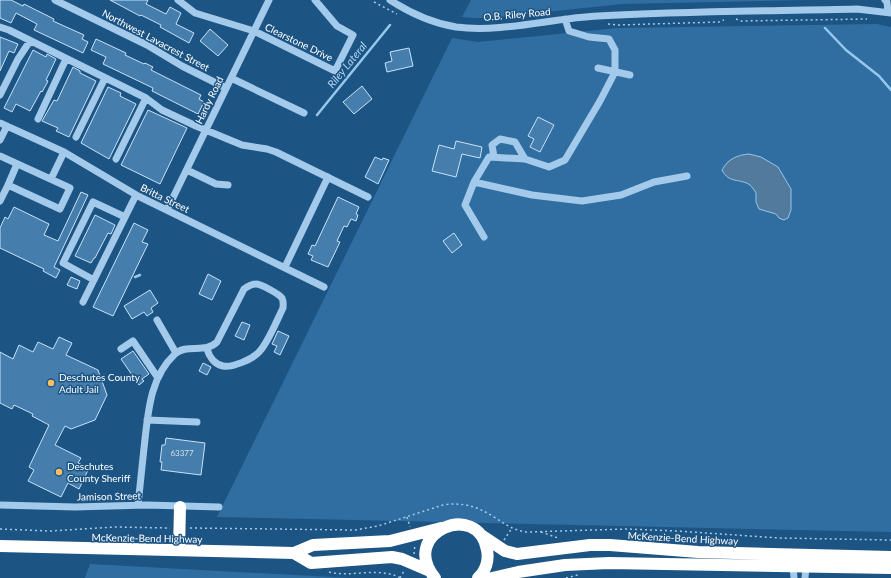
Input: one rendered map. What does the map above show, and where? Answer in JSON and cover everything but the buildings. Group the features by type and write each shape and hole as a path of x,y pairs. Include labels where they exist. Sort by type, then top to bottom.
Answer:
{"highway":[{"path":"179,550 180,507"},
{"name":"McKenzie-Bend Highway","path":"0,546 294,553 312,546 390,541 451,524 462,524 472,528 499,548 517,554 596,545 698,552 891,557"},
{"path":"432,575 426,562 425,552 433,535 441,528"},
{"path":"478,578 486,566 488,555 486,544 480,535"},
{"name":"McKenzie-Bend Highway","path":"294,553 311,563 392,558 409,562 432,575"},
{"path":"492,578 518,572 565,565 608,563 794,572 891,568"}],"street":[{"name":"Northwest Lavacrest Street","path":"55,0 147,45 182,66 226,88"},
{"name":"Clearstone Drive","path":"178,0 195,13 254,31 335,71 353,35 337,26 315,0"},
{"name":"Hardy Road","path":"167,210 269,0"},
{"name":"O.B. Riley Road","path":"390,0 416,15 434,22 457,27 475,28 500,27 596,16 858,9 890,12"},
{"path":"885,0 890,12"},
{"path":"484,238 465,205 474,182 489,157 524,159 549,167 565,160 600,101 615,72 615,50 609,39 589,37 569,31 565,20"},
{"path":"0,28 9,30 66,58 146,98 162,110 206,129 229,141 272,151 368,197"},
{"path":"0,95 18,59 30,41"},
{"path":"38,119 66,58"},
{"path":"598,68 630,75"},
{"path":"76,137 105,78"},
{"path":"231,78 304,113"},
{"path":"116,159 146,98"},
{"name":"Britta Street","path":"0,123 64,152 136,195 324,287"},
{"path":"0,140 7,126"},
{"path":"494,157 492,146 500,139 515,142 524,159"},
{"path":"51,179 64,152"},
{"path":"0,156 70,188 60,209 8,185"},
{"path":"0,201 17,164"},
{"path":"187,170 216,184 228,185"},
{"path":"474,182 537,196 582,201 621,195 654,182 687,176"},
{"path":"285,267 328,178"},
{"path":"83,302 136,195"},
{"path":"94,280 63,263 93,202 125,217"},
{"path":"138,505 147,420 151,398 158,378 166,364 176,353 186,349 207,348 213,346 217,342 244,289 249,285 258,284 279,295 282,299 284,303 264,345 259,352 251,358 236,364 222,366 209,356 207,348"},
{"path":"157,320 176,353"},
{"path":"121,350 133,342 158,378"},
{"path":"147,420 197,422"},
{"name":"Jamison Street","path":"0,505 75,507 138,505 219,507"}],"path":[{"path":"374,2 398,14"},
{"path":"735,19 741,21 855,18 870,19"},
{"path":"606,23 618,25 720,22 725,20"},
{"path":"331,573 348,576 384,572 401,578 415,553 416,546 407,517"},
{"path":"566,578 579,575"}],"shaded area":[{"path":"471,0 808,0 622,4 490,18 462,17"},
{"path":"877,24 891,27 891,532 217,517 452,38 478,42 618,28"},
{"path":"749,154 761,157 778,167 791,189 791,210 788,218 784,220 779,218 776,214 759,209 756,202 756,193 750,185 731,179 722,170 733,158"},
{"path":"90,564 350,578 85,578"}],"waterway":[{"name":"Riley Lateral","path":"317,115 390,25"},
{"path":"825,28 846,50 879,76 891,90"},
{"name":"Riley Lateral","path":"135,277 140,275"}],"place":[{"name":"Deschutes County Adult Jail","path":"51,383"},
{"name":"Deschutes County Sheriff","path":"59,472"}]}
